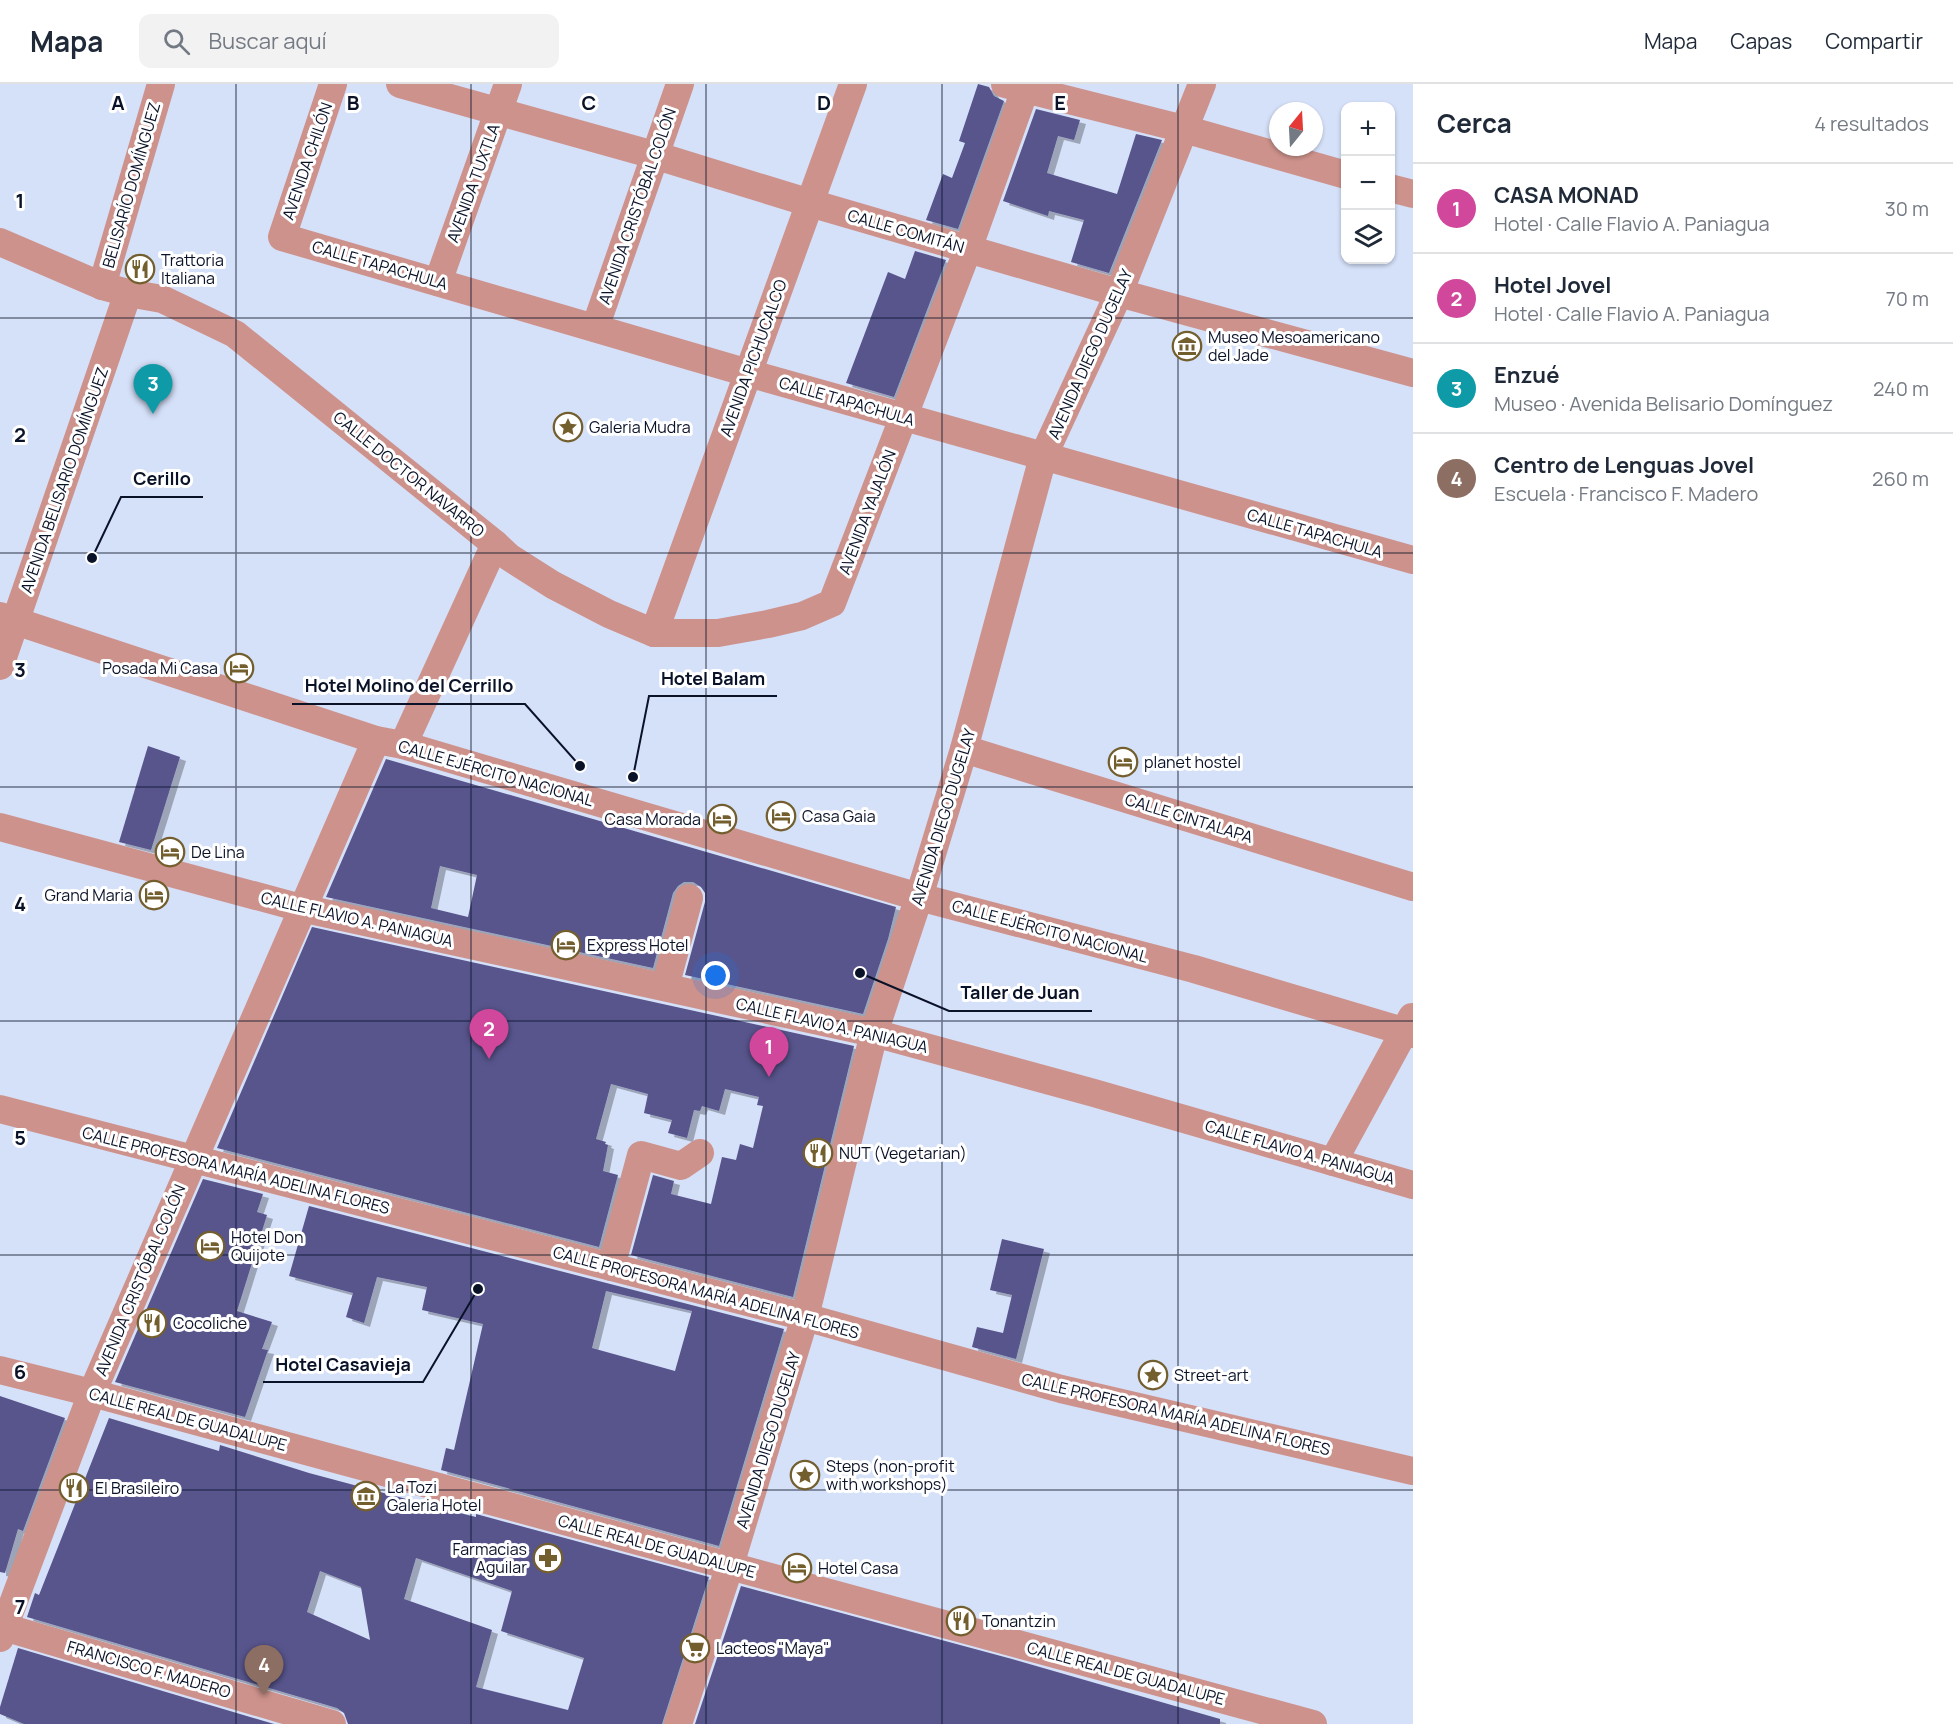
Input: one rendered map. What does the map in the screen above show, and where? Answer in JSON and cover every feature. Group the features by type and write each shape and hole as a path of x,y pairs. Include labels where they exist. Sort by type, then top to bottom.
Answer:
{"street":[{"name":"BELISARÍO DOMÍNGUEZ","path":"115,290 161,84"},
{"name":"AVENIDA CHILÓN","path":"282,237 333,84"},
{"name":"CALLE COMITÁN","path":"400,84 654,155 1119,293 1413,373"},
{"name":"AVENIDA TUXTLA","path":"438,282 508,84"},
{"name":"AVENIDA CRISTÓBAL COLÓN","path":"594,327 680,84"},
{"name":"AVENIDA PICHUCALCO","path":"654,633 853,84"},
{"name":"AVENIDA DIEGO DUGELAY","path":"678,1724 730,1565 805,1317 874,1033 919,897 964,749 1043,457 1119,293 1202,84"},
{"path":"1019,86 1184,129 1341,174"},
{"name":"AVENIDA YAJALÓN","path":"832,603 968,249 1019,86"},
{"path":"1395,189 1413,194"},
{"name":"CALLE TAPACHULA","path":"282,237 748,374 1413,560"},
{"name":"CALLE DOCTOR NAVARRO","path":"0,242 115,290 162,299 235,334 509,557 553,585 609,614 654,633 718,633 801,616 832,603"},
{"name":"AVENIDA BELISARIO DOMÍNGUEZ","path":"0,666 8,619 115,290"},
{"name":"AVENIDA CRISTÓBAL COLÓN","path":"2,1630 92,1393 301,908 495,544"},
{"name":"CALLE EJÉRCITO NACIONAL","path":"8,619 389,742 919,897 1410,1027"},
{"name":"CALLE CINTALAPA","path":"964,749 1413,887"},
{"name":"CALLE FLAVIO A. PANIAGUA","path":"0,827 301,908 874,1033 1413,1185"},
{"path":"665,987 689,898"},
{"path":"1333,1162 1410,1027"},
{"name":"CALLE PROFESORA MARÍA ADELINA FLORES","path":"0,1109 805,1317 1061,1389 1413,1471"},
{"path":"611,1267 641,1155 681,1166 700,1153"},
{"name":"CALLE REAL DE GUADALUPE","path":"0,1370 1313,1724"},
{"name":"FRANCISCO F. MADERO","path":"2,1630 332,1724"}],"building":[{"path":"978,84 989,87 994,96 1004,101 958,229 926,220 943,174 952,178 965,143 959,141"},
{"path":"1036,109 1080,120 1074,140 1058,136 1047,173 1117,194 1136,134 1162,140 1109,273 1071,262 1084,220 1049,211 1048,216 1003,201"},
{"path":"915,251 946,260 894,397 846,383 888,272 905,279"},
{"path":"148,746 180,757 151,850 119,842"},
{"path":"386,759 896,907 863,1014 685,975 705,902 705,893 693,882 684,882 673,893 653,968 326,897","holes":["440,866 477,875 468,917 431,908"]},
{"path":"312,927 854,1046 793,1297 631,1255 653,1175 674,1181 671,1194 711,1204 722,1157 736,1160 740,1144 753,1148 763,1106 757,1105 759,1097 725,1089 719,1111 702,1106 700,1111 694,1110 687,1138 668,1133 672,1120 644,1113 648,1094 611,1084 596,1139 608,1145 603,1171 618,1175 599,1247 217,1148"},
{"path":"203,1179 263,1194 257,1212 267,1215 237,1311 272,1322 262,1349 268,1350 245,1417 115,1382"},
{"path":"309,1206 784,1329 719,1546 441,1470 446,1448 454,1450 483,1324 422,1310 427,1287 377,1277 364,1323 346,1317 353,1293 289,1276","holes":["606,1291 692,1311 675,1371 592,1348"]},
{"path":"1002,1239 1044,1249 1016,1359 972,1347 977,1327 1003,1333 1012,1295 990,1290"},
{"path":"0,1396 65,1418 23,1531 18,1529 5,1573 0,1572"},
{"path":"109,1418 219,1451 220,1445 309,1473 476,1517 476,1514 709,1577 662,1724 348,1724 344,1713 337,1708 27,1617 35,1593 39,1595","holes":["416,1558 512,1591 501,1631 584,1658 568,1710 476,1687 492,1630 404,1599","320,1571 361,1587 370,1640 307,1612"]},
{"path":"741,1586 1012,1659 1220,1719 1220,1724 695,1724"},
{"path":"18,1648 274,1724 24,1724 0,1714 0,1707"}],"place":[{"name":"Trattoria Italiana","path":"140,269"},
{"name":"Museo Mesoamericano del Jade","path":"1187,346"},
{"name":"Enzué","path":"153,414"},
{"name":"Galeria Mudra","path":"568,427"},
{"name":"Cerillo","path":"92,558"},
{"name":"Posada Mi Casa","path":"239,668"},
{"name":"planet hostel","path":"1123,762"},
{"name":"Hotel Molino del Cerrillo","path":"580,766"},
{"name":"Hotel Balam","path":"633,777"},
{"name":"Casa Gaia","path":"781,816"},
{"name":"Casa Morada","path":"722,819"},
{"name":"De Lina","path":"170,852"},
{"name":"Grand Maria","path":"154,895"},
{"name":"Express Hotel","path":"566,945"},
{"name":"Taller de Juan","path":"860,973"},
{"name":"Hotel Jovel","path":"489,1059"},
{"name":"CASA MONAD","path":"769,1077"},
{"name":"NUT (Vegetarian)","path":"818,1153"},
{"name":"Hotel Don Quijote","path":"210,1246"},
{"name":"Hotel Casavieja","path":"478,1289"},
{"name":"Cocoliche","path":"152,1323"},
{"name":"Street-art","path":"1153,1375"},
{"name":"Steps (non-profit with workshops)","path":"805,1475"},
{"name":"El Brasileiro","path":"74,1488"},
{"name":"La Tozi Galeria Hotel","path":"366,1496"},
{"name":"Farmacias Aguilar","path":"548,1558"},
{"name":"Hotel Casa","path":"797,1568"},
{"name":"Tonantzin","path":"961,1621"},
{"name":"Lacteos \"Maya\"","path":"695,1648"},
{"name":"Centro de Lenguas Jovel","path":"264,1695"}]}
